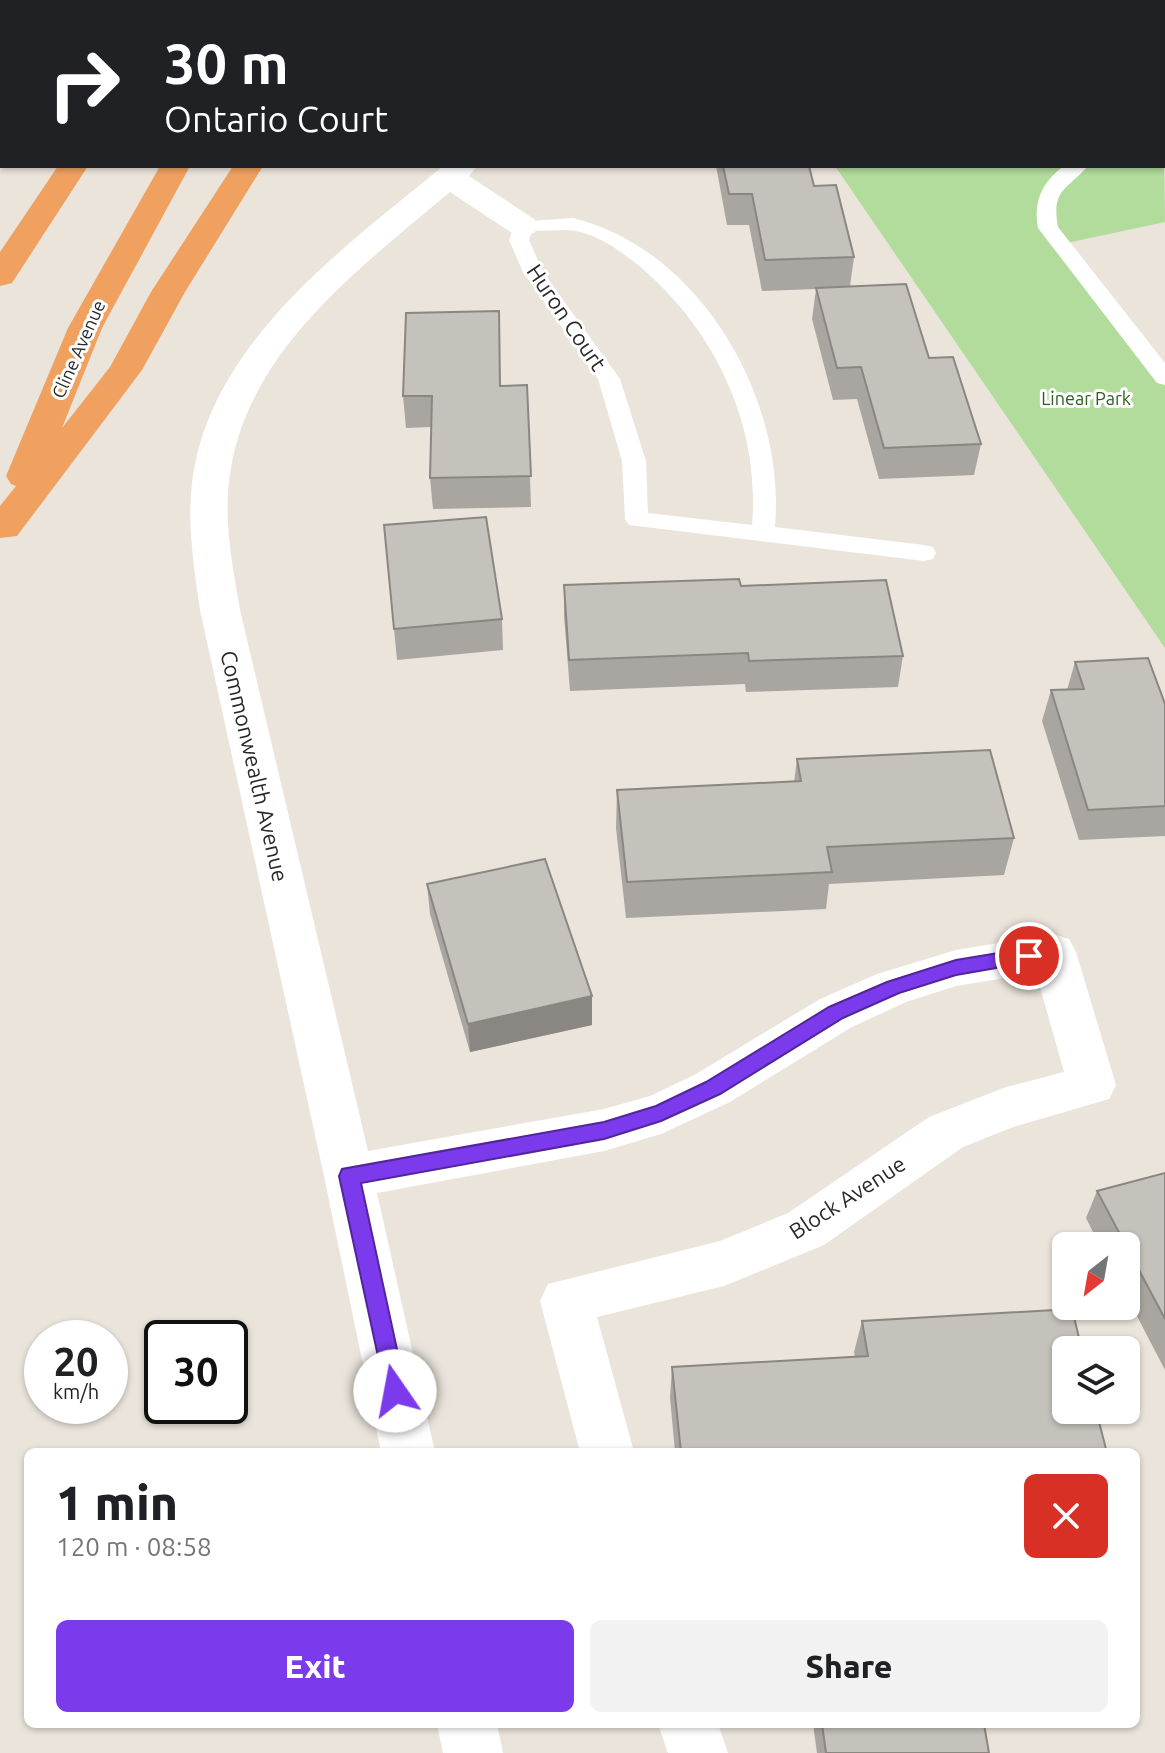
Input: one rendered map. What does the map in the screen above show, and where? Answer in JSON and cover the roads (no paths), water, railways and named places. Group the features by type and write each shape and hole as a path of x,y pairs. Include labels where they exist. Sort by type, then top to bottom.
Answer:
{"highway":[{"name":"Cline Avenue","path":"2,534 85,328 174,168"},
{"path":"2,534 125,370 168,292 247,168"},
{"path":"0,276 65,173"}],"street":[{"path":"456,172 523,226"},
{"name":"Commonwealth Avenue","path":"407,1448 349,1176 220,610 211,549 209,499 213,465 221,436 250,371 321,289 456,172"},
{"name":"Block Avenue","path":"349,1176 604,1130 661,1113 713,1088 836,1013 893,987 956,968 1053,952 1092,1085 1006,1108 946,1132 806,1229 724,1263 566,1301 606,1448"},
{"path":"468,1728 473,1753"},
{"path":"689,1728 698,1753"}],"lane":[{"path":"1075,168 1054,184 1049,193 1044,210 1048,228 1165,378"},
{"path":"523,226 575,224 610,238 663,275 724,347 737,379 766,476 763,535"},
{"name":"Huron Court","path":"523,226 519,240 533,272 609,379 634,461 637,519 924,553"}],"park label":[{"name":"Linear Park","path":"1086,398"}]}
